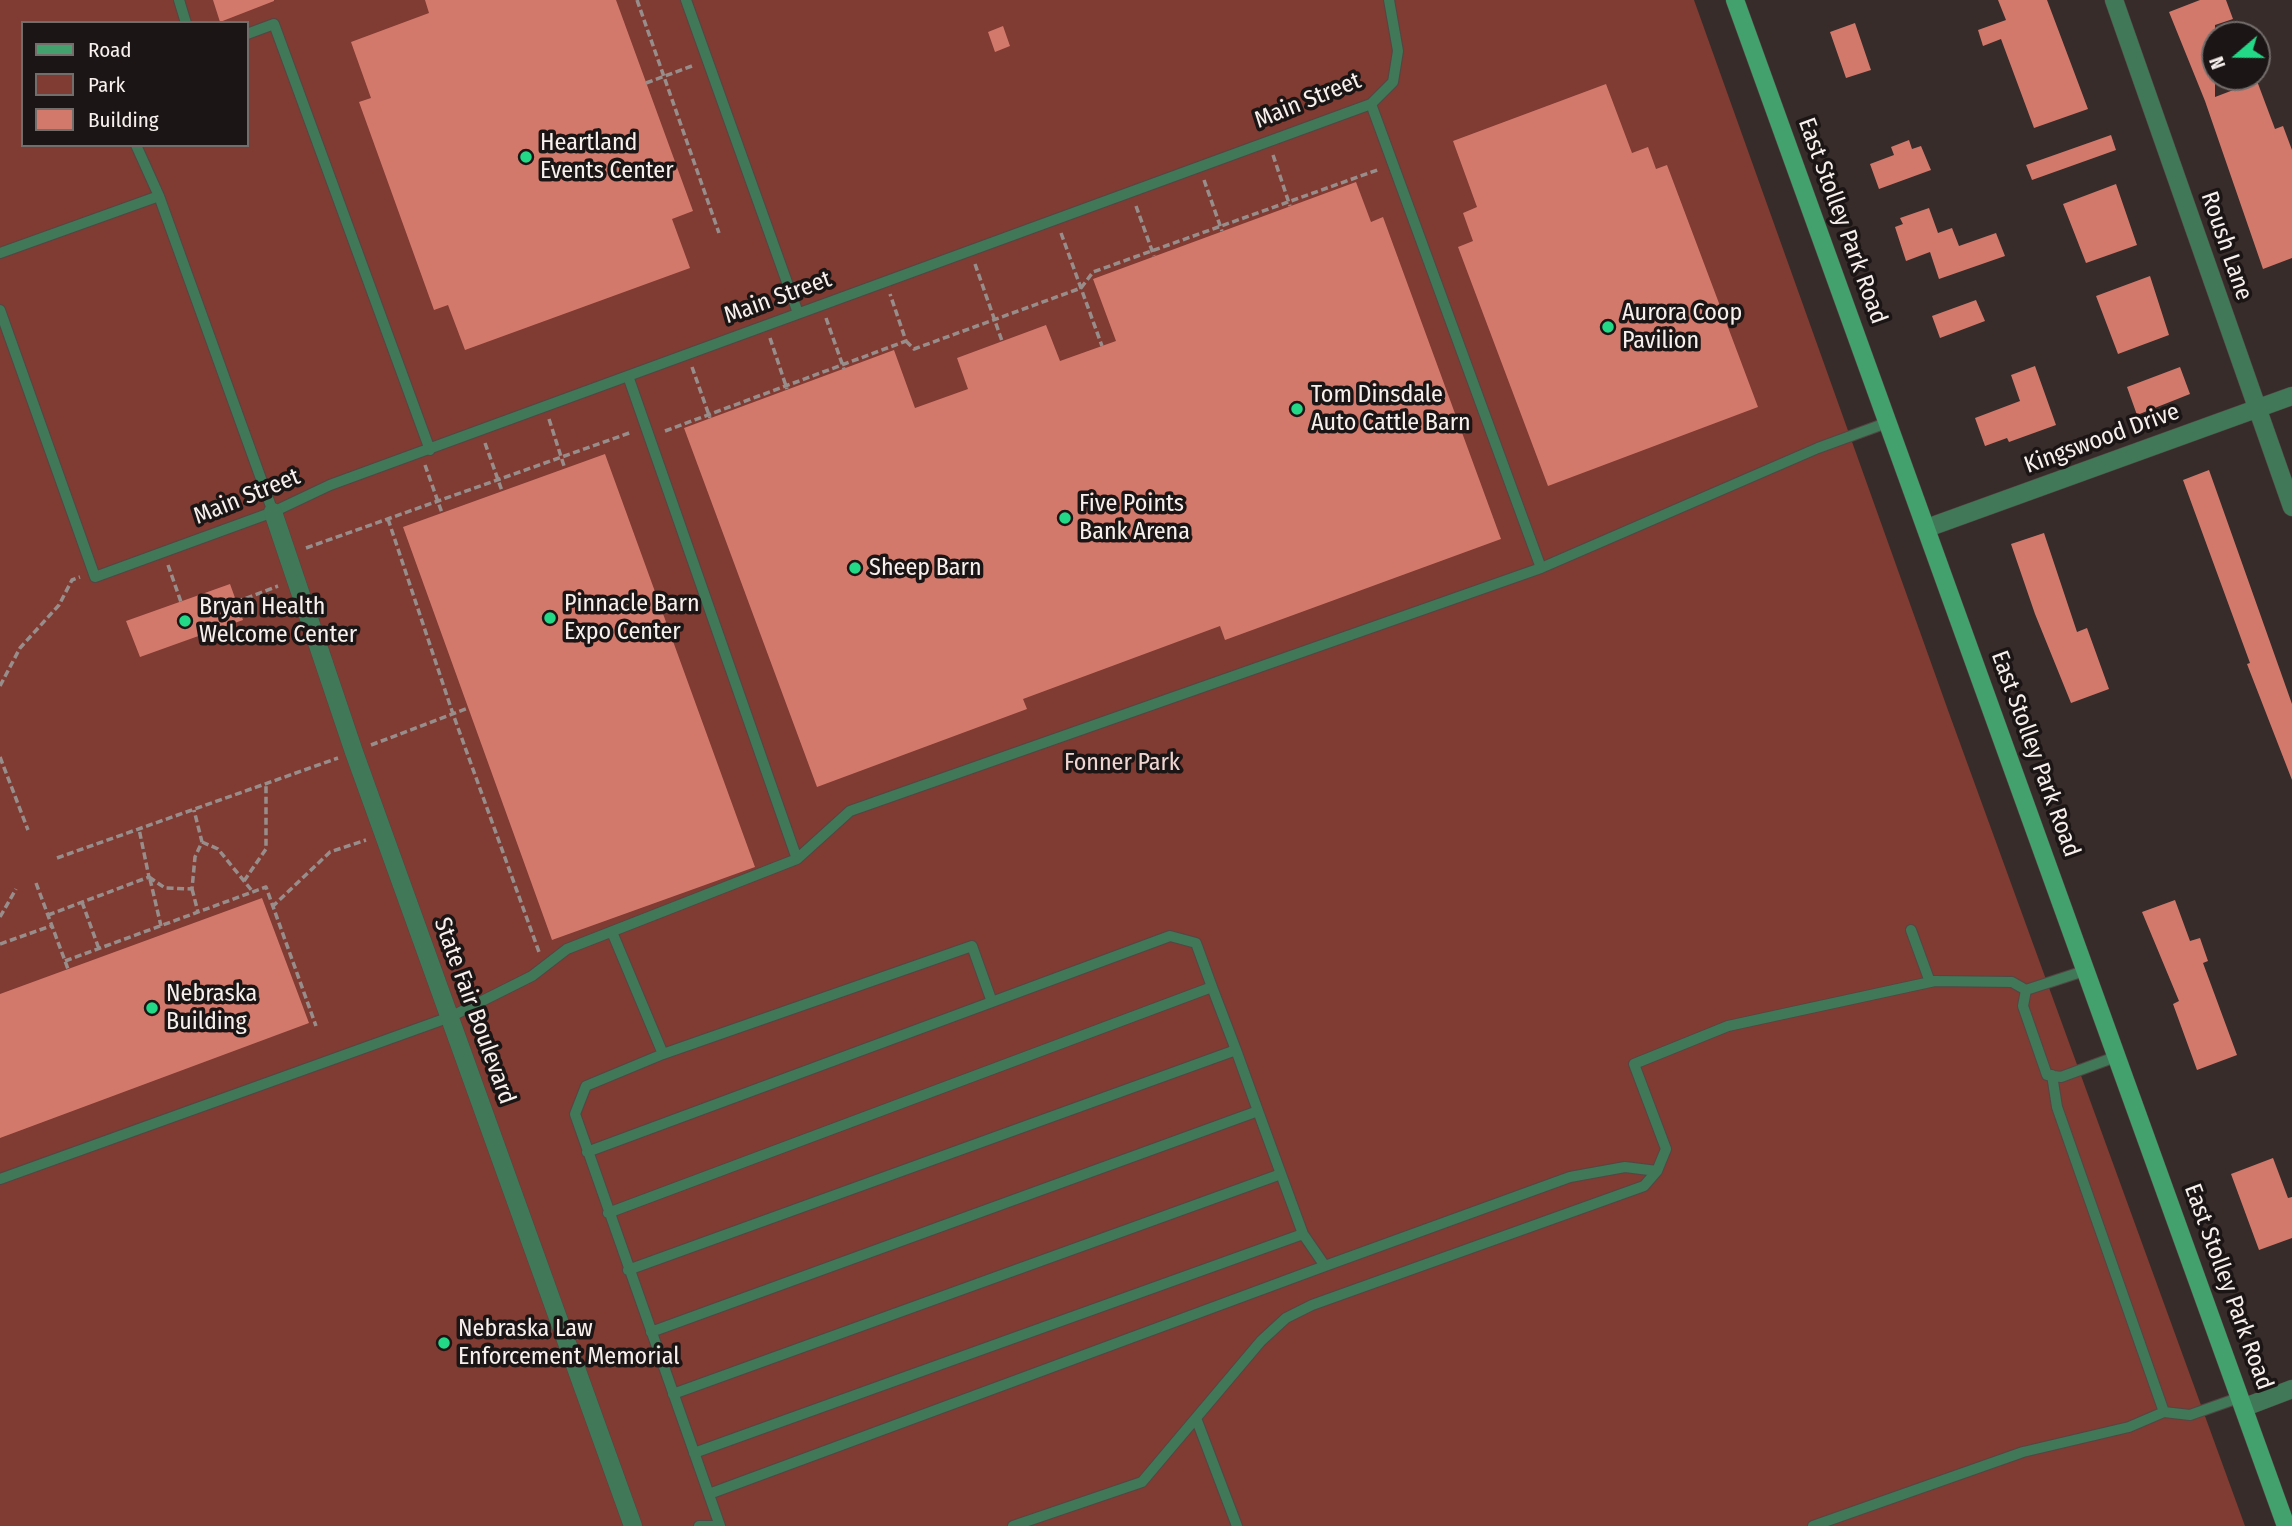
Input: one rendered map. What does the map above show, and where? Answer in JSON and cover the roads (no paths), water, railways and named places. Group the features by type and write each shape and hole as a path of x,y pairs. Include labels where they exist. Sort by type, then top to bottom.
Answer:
{"street":[{"name":"East Stolley Park Road","path":"1735,0 2287,1520"},
{"name":"Roush Lane","path":"2114,0 2292,507"},
{"name":"Kingswood Drive","path":"1927,528 2292,396"},
{"name":"State Fair Boulevard","path":"273,512 354,752 633,1526"},
{"path":"2243,1402 2292,1390"}],"lane":[{"path":"178,0 185,21"},
{"path":"686,0 798,313"},
{"name":"Main Street","path":"0,310 94,574 164,553 273,512 330,485 1371,104 1393,82 1397,60 1398,51 1389,0"},
{"path":"248,34 274,24 425,452"},
{"path":"1371,104 1541,568"},
{"path":"137,147 159,196 273,512"},
{"path":"0,253 159,196"},
{"path":"628,376 797,859"},
{"path":"0,1180 450,1017 490,999 545,967 567,949 797,859 850,811 1541,568 1818,448 1889,422"},
{"path":"1911,930 1930,982"},
{"path":"612,932 663,1054"},
{"path":"587,1152 1170,936 1196,943 1303,1234 1325,1266"},
{"path":"720,1526 575,1114 586,1086 663,1054 972,946 992,1002"},
{"path":"1013,1526 1142,1482 1261,1341 1286,1318 1312,1305 1644,1186 1657,1171 1666,1149 1634,1064 1728,1026 1930,982 2012,982 2026,990 2087,970"},
{"path":"608,1213 1212,986"},
{"path":"2026,990 2023,1006 2047,1075 2061,1077 2118,1056"},
{"path":"628,1270 1236,1050"},
{"path":"2052,1075 2057,1107 2164,1412"},
{"path":"650,1332 1258,1111"},
{"path":"709,1493 1570,1177 1625,1167 1657,1171"},
{"path":"673,1394 1281,1174"},
{"path":"694,1453 1303,1234"},
{"path":"1813,1526 2023,1452 2129,1427 2164,1412 2190,1415 2243,1402"},
{"path":"1196,1418 1237,1526"},
{"path":"699,1526 714,1526"}],"place":[{"name":"Heartland Events Center","path":"526,157"},
{"name":"Aurora Coop Pavilion","path":"1608,327"},
{"name":"Tom Dinsdale Auto Cattle Barn","path":"1297,409"},
{"name":"Five Points Bank Arena","path":"1065,518"},
{"name":"Sheep Barn","path":"855,568"},
{"name":"Pinnacle Barn Expo Center","path":"550,618"},
{"name":"Bryan Health Welcome Center","path":"185,621"},
{"name":"Nebraska Building","path":"152,1008"},
{"name":"Nebraska Law Enforcement Memorial","path":"444,1343"}],"park label":[{"name":"Fonner Park","path":"1122,763"}]}
